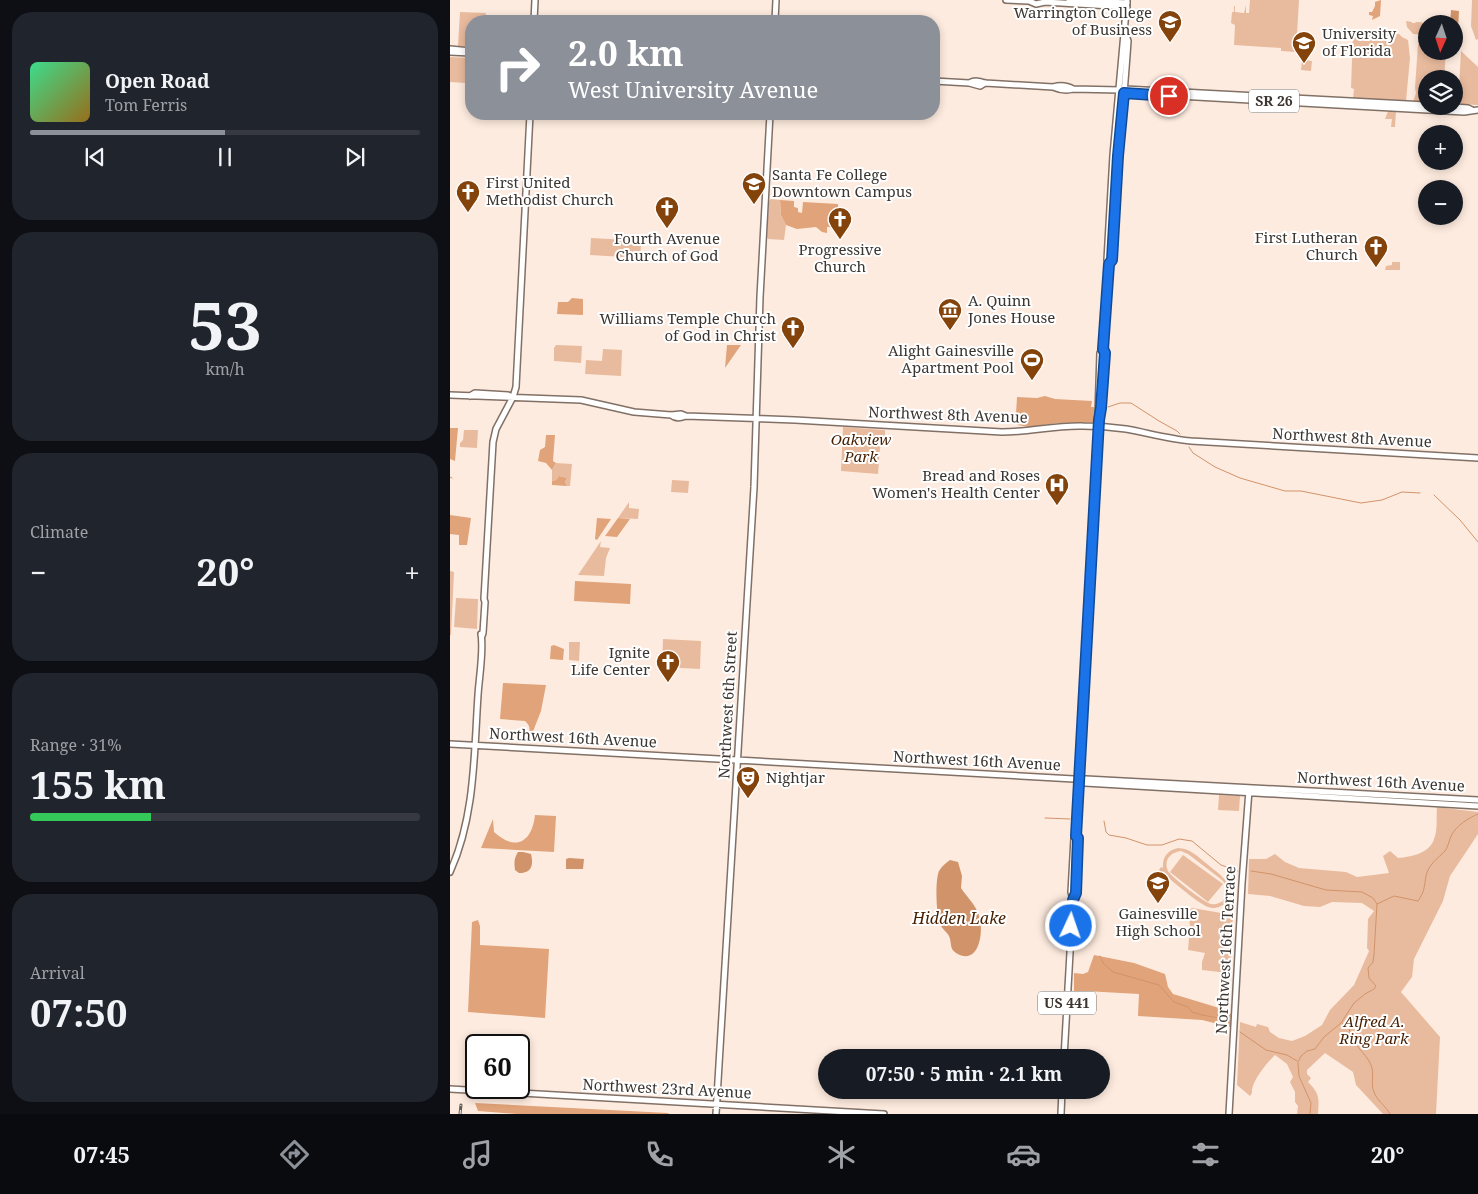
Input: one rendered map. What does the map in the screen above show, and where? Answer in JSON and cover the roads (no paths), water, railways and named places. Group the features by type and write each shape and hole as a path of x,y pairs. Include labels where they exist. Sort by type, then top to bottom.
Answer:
{"main road":[{"path":"534,15 535,0"},
{"path":"1006,0 1127,3"},
{"path":"1069,0 1127,3"},
{"path":"775,15 776,1"},
{"name":"US 441","path":"1065,1049 1073,900 1071,892 1072,860 1074,838 1076,836 1099,420 1100,352 1103,349 1109,264 1112,260 1117,162 1128,41 1125,33 1127,3"},
{"path":"450,50 465,51"},
{"path":"940,81 968,83 981,81 985,84 1053,87 1059,90 1073,88 1123,91"},
{"name":"SR 26","path":"1123,91 1418,106"},
{"name":"SR 26","path":"1123,91 1464,112 1475,110"},
{"path":"450,872 464,835 469,814 485,602 493,442 516,387 530,120"},
{"name":"Northwest 6th Street","path":"716,1114 754,488 760,297 770,120"},
{"name":"Northwest 8th Avenue","path":"450,395 470,396 475,393 482,393 508,394 513,397 581,400 634,412 671,415 674,418 686,416 1002,432 1068,426 1106,427 1127,429 1174,440 1478,458"},
{"name":"Northwest 16th Avenue","path":"450,744 1079,780 1085,783 1164,785 1478,803"},
{"name":"Northwest 16th Terrace","path":"1230,1114 1249,790"},
{"name":"US 441","path":"1073,900 1076,893 1078,838 1076,836"},
{"path":"1072,860 1074,864 1073,886 1076,893"},
{"name":"Northwest 23rd Avenue","path":"450,1089 884,1114"},
{"path":"1061,1114 1062,1099"}],"water":[{"path":"1451,10 1459,11 1459,15 1451,15"},
{"path":"518,852 531,854 531,868 523,873 515,870"},
{"path":"566,859 584,859 583,869 566,869"},
{"name":"Hidden Lake","path":"950,860 958,862 962,876 961,888 975,906 980,920 979,944 971,955 964,956 954,951 949,936 941,926 939,919 936,897 938,875 941,868"}],"waterway":[{"path":"1108,407 1120,403 1131,403 1180,434"},
{"path":"1189,447 1193,453 1215,467 1240,478 1285,491 1301,491 1361,503 1382,500 1402,492 1420,493"},
{"path":"1434,495 1460,520 1478,542"},
{"path":"1298,1062 1301,1056 1307,1051 1315,1049 1324,1037 1341,1023 1354,1003 1376,986 1369,978 1368,968 1373,962 1377,904 1394,896 1418,901 1423,892 1429,868 1445,851 1453,832 1478,814"},
{"path":"1045,818 1070,819"},
{"path":"1104,821 1106,832 1109,835 1147,845 1162,845 1179,839 1192,841 1221,865 1238,871"},
{"path":"1251,871 1271,874 1326,890 1362,892 1373,898 1377,904"},
{"path":"1100,956 1103,963 1113,972 1159,985 1174,1002 1188,1007 1192,1012 1225,1019 1230,1023"},
{"path":"1342,1023 1349,1028 1352,1039 1368,1060 1372,1068 1374,1092 1390,1114"},
{"path":"1240,1032 1266,1050 1287,1055 1297,1061"},
{"path":"1298,1063 1299,1076 1311,1103 1310,1114"}],"railway":[{"path":"460,1114 461,1105"}],"place":[{"name":"Warrington College of Business","path":"1170,43"},
{"name":"University of Florida","path":"1304,64"},
{"name":"Santa Fe College Downtown Campus","path":"754,205"},
{"name":"First United Methodist Church","path":"468,213"},
{"name":"Fourth Avenue Church of God","path":"667,229"},
{"name":"Progressive Church","path":"840,240"},
{"name":"First Lutheran Church","path":"1376,268"},
{"name":"A. Quinn Jones House","path":"950,331"},
{"name":"Williams Temple Church of God in Christ","path":"793,349"},
{"name":"Alight Gainesville Apartment Pool","path":"1032,381"},
{"name":"Bread and Roses Women's Health Center","path":"1057,506"},
{"name":"Ignite Life Center","path":"668,683"},
{"name":"Nightjar","path":"748,799"},
{"name":"Gainesville High School","path":"1158,904"}],"park label":[{"name":"Oakview Park","path":"861,448"},
{"name":"Alfred A. Ring Park","path":"1374,1030"}]}
